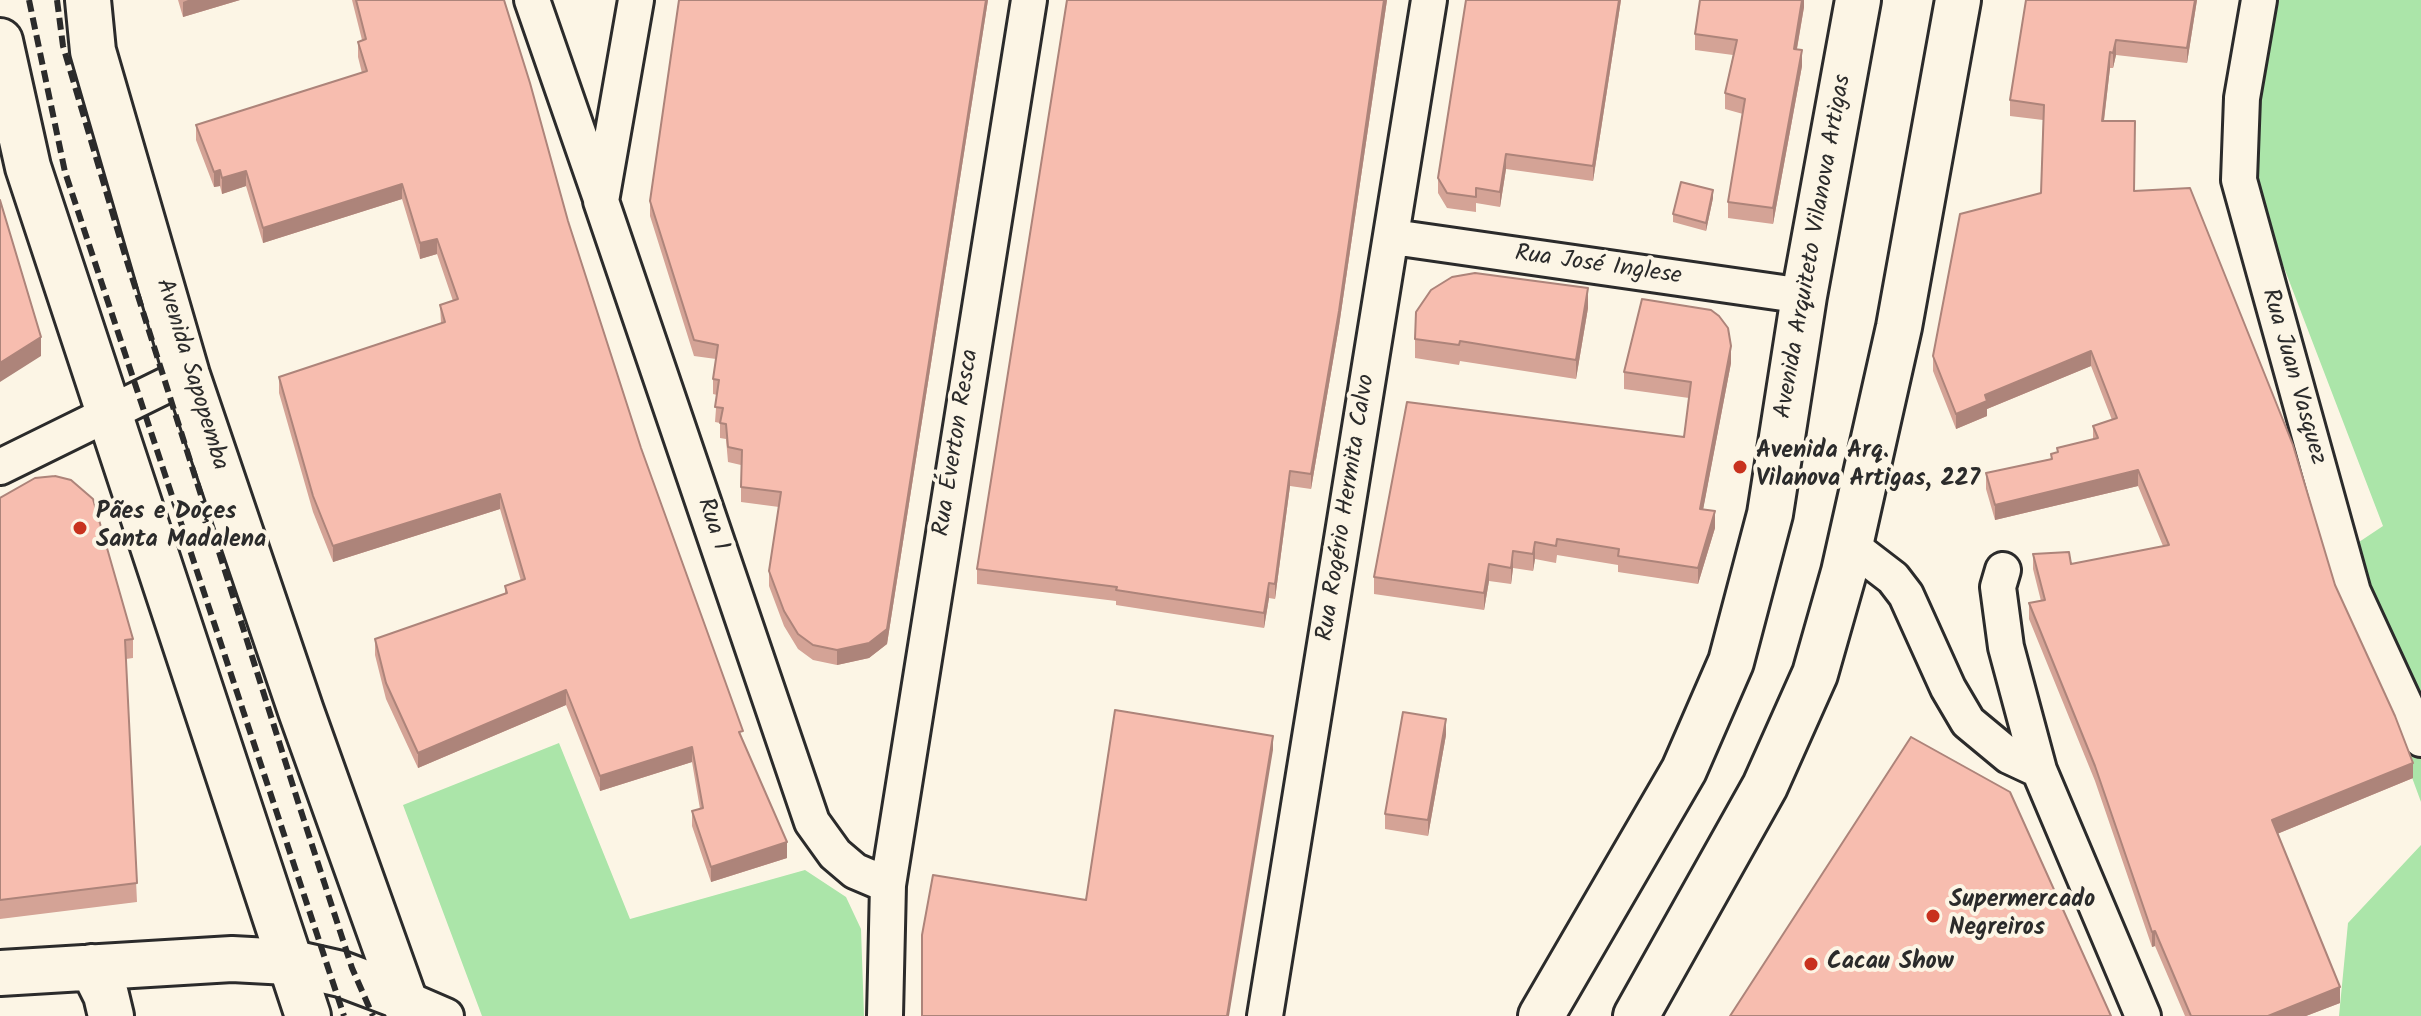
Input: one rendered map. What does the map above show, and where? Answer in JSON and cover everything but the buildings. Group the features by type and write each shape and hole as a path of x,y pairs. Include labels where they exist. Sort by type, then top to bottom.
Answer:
{"main road":[{"name":"Avenida Sapopemba","path":"88,0 93,51 187,375 406,1006"},
{"name":"Avenida Arquiteto Vilanova Artigas","path":"1541,1016 1684,770 1731,662 1770,514 1804,296 1858,0"},
{"path":"1636,1016 1718,874 1771,772 1815,674 1850,545 1901,315 1958,0"},
{"path":"0,41 28,167 308,1016"},
{"path":"0,973 232,959 288,962 341,974 406,1006"},
{"path":"132,1016 135,965"},
{"path":"92,967 106,995 111,1016"}],"street":[{"path":"532,0 601,201"},
{"name":"Rua 1","path":"636,0 601,201 812,822 845,863 888,885"},
{"name":"Rua Éverton Resca","path":"888,885 1029,0"},
{"name":"Rua Rogério Hermita Calvo","path":"1265,1016 1429,0"},
{"name":"Rua Juan Vasquez","path":"2259,0 2242,98 2239,180 2242,194 2353,592 2421,739"},
{"name":"Rua José Inglese","path":"1393,237 1804,296"},
{"path":"0,467 187,375"},
{"path":"1850,545 1893,578 1906,595 1948,688 1968,722 2009,756 2039,770"},
{"path":"2003,570 1998,587 2006,647 2039,770 2143,1016"},
{"path":"885,1016 888,885"},
{"path":"406,1006 446,1016"}],"green space":[{"path":"2279,0 2421,0 2421,802 2332,560 2383,526 2257,197 2254,121"},
{"path":"559,743 630,919 805,870 846,897 861,929 864,1016 482,1016 403,805"},
{"path":"2421,845 2421,1016 2339,1016 2348,923"}],"railway":[{"path":"29,0 65,172 344,1016"},
{"path":"57,0 63,46 125,255 352,968 373,1016"}],"place":[{"name":"Avenida Arq. Vilanova Artigas, 227","path":"1740,467"},
{"name":"Pães e Doçes Santa Madalena","path":"80,528"},
{"name":"Supermercado Negreiros","path":"1933,916"},
{"name":"Cacau Show","path":"1811,964"}]}
